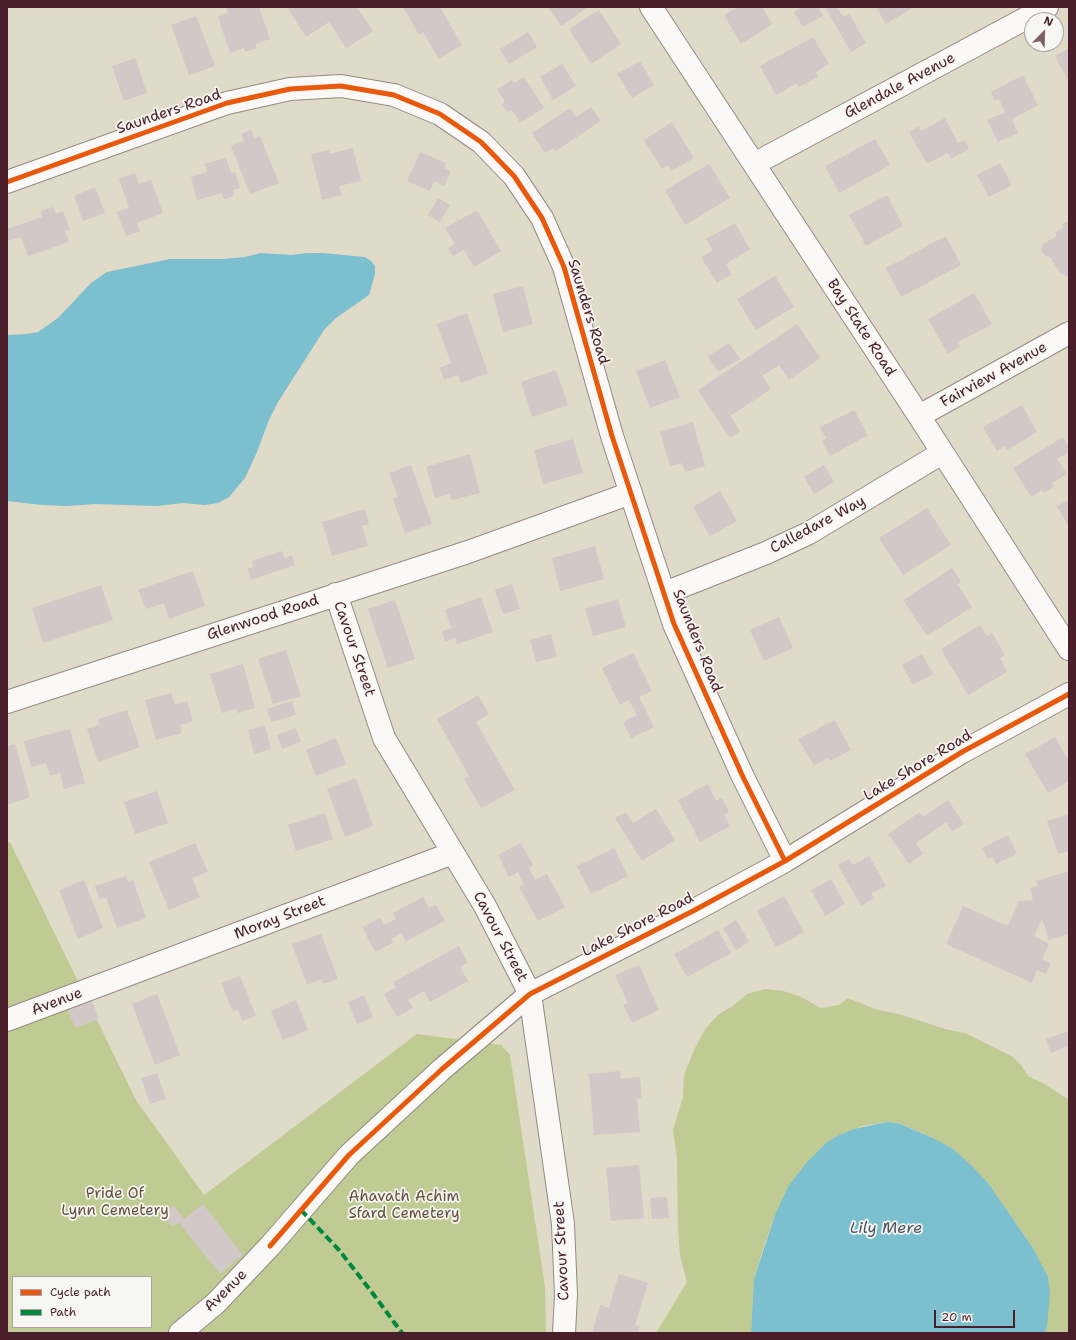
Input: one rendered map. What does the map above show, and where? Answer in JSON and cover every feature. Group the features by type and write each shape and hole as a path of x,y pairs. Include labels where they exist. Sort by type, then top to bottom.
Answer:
{"street":[{"name":"Bay State Road","path":"651,7 919,416 1069,649"},
{"name":"Glendale Avenue","path":"754,164 1046,7"},
{"name":"Saunders Road","path":"7,182 227,103 290,89 341,86 394,95 440,114 481,142 514,176 542,218 564,267 612,436 674,624 742,777 785,861"},
{"name":"Fairview Avenue","path":"919,416 1069,334"},
{"name":"Calledare Way","path":"665,593 766,553 809,533 942,453"},
{"name":"Glenwood Road","path":"7,702 468,552 631,493"},
{"name":"Cavour Street","path":"336,594 384,738 485,906 530,994 563,1224 566,1294 564,1333"},
{"name":"Lake Shore Road","path":"270,1246 349,1155 441,1070 530,994 686,914 785,861 962,752 1069,694"},
{"name":"Moray Street","path":"106,983 453,853"},
{"name":"Avenue","path":"7,1020 106,983"},
{"name":"Avenue","path":"180,1333 216,1303 270,1246"}],"green space":[{"path":"10,842 136,1100 204,1195 417,1034 501,1045 510,1055 545,1287 546,1333 7,1333 7,843"},
{"path":"765,989 783,991 799,996 821,1008 839,1005 848,998 875,1009 902,1015 945,1029 965,1033 1013,1057 1021,1065 1028,1076 1043,1083 1069,1100 1069,1333 1045,1333 1047,1326 1033,1248 988,1183 933,1138 899,1123 887,1122 863,1126 839,1135 827,1142 806,1163 775,1215 763,1249 754,1279 751,1333 656,1333 687,1282 680,1255 677,1159 673,1130 683,1097 684,1075 695,1048 706,1028 719,1014 733,1006 747,994"}],"water":[{"path":"261,253 291,255 323,253 365,257 375,266 375,274 369,295 336,318 324,330 278,402 245,478 229,497 218,503 205,505 183,503 157,506 95,504 67,506 7,501 7,335 38,332 58,318 91,283 107,272 170,259 224,259 245,257"},
{"name":"Lily Mere","path":"887,1122 898,1123 933,1138 953,1149 988,1183 1033,1248 1048,1277 1050,1293 1045,1333 751,1333 754,1279 775,1215 788,1187 806,1163 827,1142 854,1129"}],"building":[{"path":"226,7 259,7 270,39 255,44 257,48 245,52 244,48 230,53 218,17 228,13"},
{"path":"287,7 357,7 373,31 346,48 329,22 306,37"},
{"path":"403,7 440,7 462,45 439,59 423,32 419,35"},
{"path":"548,7 588,7 561,26"},
{"path":"738,7 762,7 772,24 741,44 724,15"},
{"path":"802,7 818,7 823,16 803,27 794,12"},
{"path":"829,7 837,7 843,17 849,14 866,43 851,52 826,9"},
{"path":"876,7 914,7 886,24"},
{"path":"599,10 621,44 591,64 569,29"},
{"path":"196,16 215,66 189,75 171,25"},
{"path":"528,32 537,47 509,64 500,49"},
{"path":"813,37 829,64 816,72 818,77 799,87 797,83 776,95 760,66"},
{"path":"1069,48 1069,82 1055,56"},
{"path":"135,58 147,93 124,101 112,66"},
{"path":"640,61 654,85 632,98 617,74"},
{"path":"562,64 576,86 553,100 540,77"},
{"path":"1023,75 1038,105 1012,119 1018,133 998,142 987,120 1005,112 999,99 994,101 991,92"},
{"path":"524,77 544,108 520,123 512,110 507,112 502,104 505,102 497,89 512,80 514,83"},
{"path":"591,107 601,121 556,151 553,148 545,153 532,133 570,108 576,117"},
{"path":"945,118 958,143 964,140 969,149 951,159 947,153 927,164 909,132 919,126 921,131"},
{"path":"672,122 694,158 672,171 668,165 662,169 644,140"},
{"path":"251,130 254,138 260,136 279,183 250,194 231,146 244,141 241,134"},
{"path":"875,139 890,165 839,193 825,166"},
{"path":"353,148 361,181 339,186 342,195 322,200 311,154 329,150 330,154"},
{"path":"420,152 446,163 444,168 451,171 444,186 434,181 430,191 407,181"},
{"path":"226,158 231,173 235,172 240,188 233,190 234,196 224,199 222,193 197,200 191,177 207,172 204,164"},
{"path":"1000,163 1012,185 989,197 977,175"},
{"path":"709,164 730,198 685,225 665,190"},
{"path":"135,173 139,184 151,180 163,213 137,223 140,231 126,236 117,212 129,208 119,179"},
{"path":"95,187 105,213 83,221 74,196"},
{"path":"887,195 903,226 866,246 849,215"},
{"path":"438,198 450,205 440,222 428,215"},
{"path":"53,207 56,214 63,211 70,230 65,231 69,242 28,256 21,237 7,241 7,229 42,217 41,211"},
{"path":"477,210 501,251 474,267 464,250 453,256 448,248 455,244 445,228"},
{"path":"1069,221 1069,277 1060,273 1050,257 1045,256 1041,251 1043,244 1057,236 1055,232 1063,228 1062,224"},
{"path":"735,223 750,249 726,264 732,274 717,283 701,257 713,250 706,239"},
{"path":"946,236 961,265 901,297 886,268"},
{"path":"775,276 794,307 756,330 737,299"},
{"path":"523,286 533,324 503,332 493,294"},
{"path":"974,293 992,324 958,342 960,346 948,354 928,319"},
{"path":"467,313 488,373 461,383 458,375 444,380 440,368 451,363 437,324"},
{"path":"797,324 820,358 789,380 779,365 762,376 771,389 730,416 740,431 730,438 698,390"},
{"path":"729,343 740,359 718,372 708,356"},
{"path":"665,360 680,397 650,408 636,371"},
{"path":"556,370 568,405 532,417 521,382"},
{"path":"1022,405 1037,432 1007,450 1005,446 997,451 983,427"},
{"path":"854,410 868,435 830,456 822,441 826,438 820,427"},
{"path":"693,422 705,466 685,472 682,463 670,466 660,432"},
{"path":"1063,437 1069,447 1069,452 1057,459 1067,474 1052,483 1054,487 1044,493 1042,490 1031,497 1013,468"},
{"path":"573,439 583,473 543,484 534,450"},
{"path":"470,454 480,493 452,500 450,494 435,498 426,467"},
{"path":"411,465 432,524 405,533 393,499 398,497 389,473"},
{"path":"824,465 834,482 814,494 804,477"},
{"path":"720,491 737,521 710,536 693,507"},
{"path":"1069,500 1069,528 1057,506"},
{"path":"927,508 951,545 903,575 879,538"},
{"path":"365,509 369,524 362,526 368,546 332,556 322,522"},
{"path":"595,546 604,579 560,591 552,558"},
{"path":"282,551 285,558 292,555 295,565 251,580 248,569 253,567 252,561"},
{"path":"952,568 961,582 957,584 972,607 927,636 903,600"},
{"path":"193,571 205,606 169,619 164,603 146,609 138,590"},
{"path":"512,584 520,609 503,614 495,590"},
{"path":"101,585 113,620 43,643 32,608"},
{"path":"481,597 493,632 457,644 455,638 445,642 442,631 451,628 445,610"},
{"path":"618,599 626,627 593,636 585,609"},
{"path":"395,600 415,659 388,668 368,609"},
{"path":"779,617 793,648 764,661 750,630"},
{"path":"980,625 987,636 992,633 1005,655 1000,658 1007,672 968,695 941,649"},
{"path":"551,634 557,657 536,662 530,640"},
{"path":"286,650 301,696 273,704 258,659"},
{"path":"633,653 652,691 639,697 654,727 631,738 623,722 637,715 629,700 620,705 602,668"},
{"path":"922,654 933,674 913,685 902,665"},
{"path":"243,664 255,708 238,713 236,709 222,713 210,674"},
{"path":"171,693 175,705 187,701 193,721 180,725 182,733 156,740 145,700"},
{"path":"478,695 489,714 476,722 515,790 481,808 464,779 469,776 437,719"},
{"path":"292,701 296,715 271,722 267,709"},
{"path":"127,710 140,747 98,762 87,729 99,724 98,719"},
{"path":"835,720 851,750 830,761 828,758 814,765 798,739"},
{"path":"265,725 271,749 254,754 248,730"},
{"path":"296,728 301,742 282,749 277,735"},
{"path":"70,729 85,783 64,789 60,773 50,776 46,763 31,767 24,741"},
{"path":"1055,737 1067,758 1069,757 1069,781 1048,793 1025,754"},
{"path":"336,738 346,764 316,776 306,750"},
{"path":"15,744 30,797 7,805 7,746"},
{"path":"356,778 373,826 345,837 327,789"},
{"path":"708,784 716,801 722,798 729,812 724,815 730,826 700,842 678,800"},
{"path":"157,791 168,823 135,834 124,802"},
{"path":"948,800 964,824 952,831 946,822 916,843 923,854 909,864 888,834 920,812 923,817"},
{"path":"656,809 675,840 642,861 615,818 626,812 633,823"},
{"path":"325,813 333,839 296,851 288,825"},
{"path":"1069,814 1069,851 1058,854 1047,821"},
{"path":"1008,835 1017,854 996,864 993,857 988,859 982,848"},
{"path":"195,843 208,872 192,878 200,897 169,910 149,862"},
{"path":"521,843 533,865 529,868 535,880 547,874 565,907 538,921 519,887 524,885 518,872 509,877 498,855"},
{"path":"614,848 628,876 591,894 577,866"},
{"path":"869,856 886,886 871,894 874,898 861,906 838,865 849,859 853,865"},
{"path":"1069,871 1069,934 1049,940 1042,919 1034,936 1049,944 1042,959 1051,963 1046,974 1037,970 1032,983 946,944 963,906 1008,926 1019,901 1033,900 1030,888 1038,886 1036,881"},
{"path":"126,876 128,882 133,880 146,918 117,928 106,897 100,900 95,886"},
{"path":"831,879 845,904 825,916 811,890"},
{"path":"84,880 103,928 78,939 59,890"},
{"path":"784,896 804,932 776,947 757,911"},
{"path":"423,897 429,908 436,905 445,921 406,941 401,933 391,939 393,943 375,952 362,927 380,918 384,925 396,919 393,913"},
{"path":"736,920 749,942 736,950 723,928"},
{"path":"718,930 731,953 687,977 674,954"},
{"path":"321,934 338,979 323,984 321,979 307,985 292,944"},
{"path":"459,946 468,963 460,967 468,981 430,1002 424,991 408,1000 413,1008 397,1017 384,994 396,987 393,982"},
{"path":"639,965 659,1010 632,1023 623,1005 628,1003 615,975"},
{"path":"240,976 256,1016 242,1021 238,1010 233,1012 221,983"},
{"path":"89,994 99,1019 75,1028 65,1003"},
{"path":"157,994 180,1055 155,1065 132,1004"},
{"path":"364,995 373,1018 357,1024 348,1002"},
{"path":"296,1000 308,1030 283,1040 271,1011"},
{"path":"1069,1031 1069,1046 1051,1053 1046,1039"},
{"path":"620,1071 621,1079 640,1077 642,1099 637,1099 640,1132 594,1135 589,1074"},
{"path":"157,1073 166,1099 150,1104 141,1078"},
{"path":"639,1165 644,1218 611,1221 606,1168"},
{"path":"667,1197 669,1218 652,1219 650,1198"},
{"path":"203,1204 243,1255 220,1274 179,1223"},
{"path":"174,1205 184,1219 172,1227 163,1214"},
{"path":"619,1274 648,1283 635,1325 640,1326 638,1333 592,1333 600,1305 609,1308"}],"marked path":[{"path":"301,1210 339,1250 402,1333"}],"cycle path":[{"path":"7,182 227,103 290,89 341,86 394,95 440,114 481,142 514,176 542,218 564,267 612,436 674,624 743,777 785,861"},
{"path":"270,1246 349,1155 441,1070 530,994 693,911 785,861 962,752 1069,694"}],"park label":[{"name":"Pride Of Lynn Cemetery","path":"115,1202"},
{"name":"Ahavath Achim Sfard Cemetery","path":"404,1206"}]}
